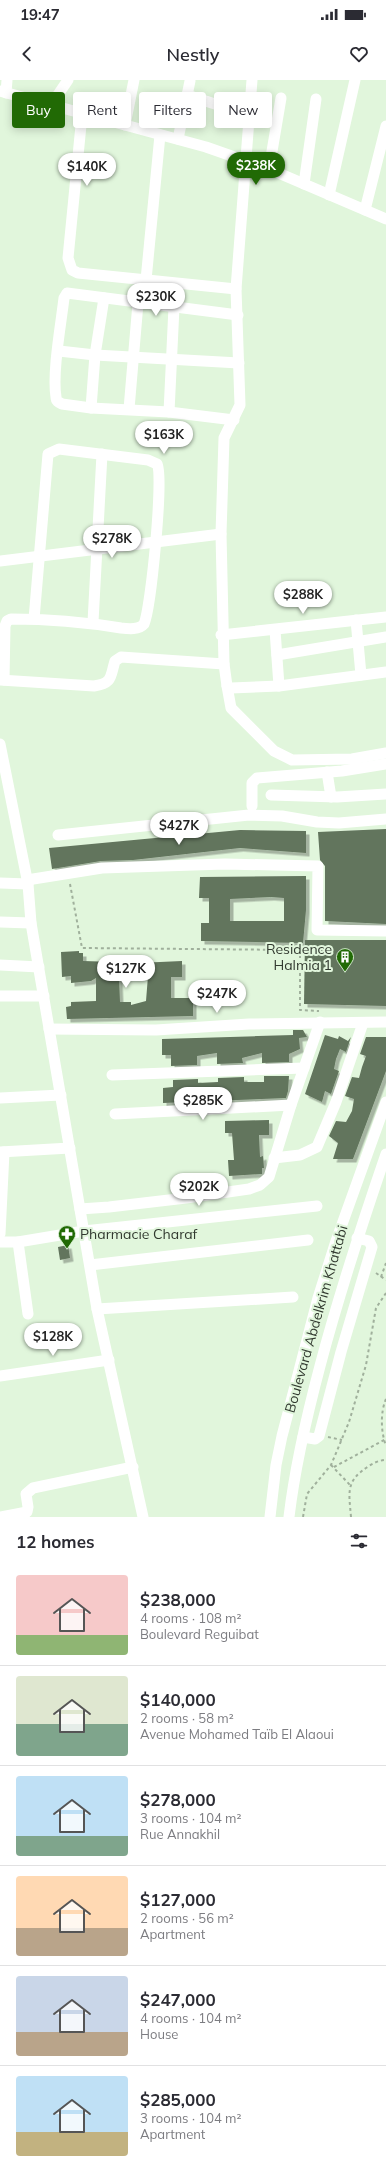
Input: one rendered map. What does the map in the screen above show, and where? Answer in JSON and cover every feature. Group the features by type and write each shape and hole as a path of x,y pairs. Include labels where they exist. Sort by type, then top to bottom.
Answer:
{"street":[{"path":"3,92 7,80"},
{"path":"60,92 68,80"},
{"path":"131,95 134,80"},
{"path":"251,92 252,80"},
{"path":"329,195 355,80"},
{"path":"188,92 190,81"},
{"path":"269,169 281,98"},
{"path":"304,184 316,99"},
{"path":"365,210 386,126"},
{"path":"131,127 178,139 269,169 386,219"},
{"path":"81,128 68,258 72,270 78,273 236,289"},
{"path":"178,139 180,128"},
{"path":"248,128 236,289 240,405 224,438 220,534 221,635 227,686 232,708 274,751 284,757 292,760 352,759 386,753"},
{"path":"146,280 160,135"},
{"path":"234,420 169,412 91,408 62,404 56,400 58,350 66,294 238,315"},
{"path":"91,408 95,355 104,298"},
{"path":"129,409 135,357 138,303"},
{"path":"169,412 174,307"},
{"path":"58,350 95,355 172,358 239,363"},
{"path":"34,619 48,454 58,449 148,460 158,465 160,478 155,542 144,624 138,628 123,628 93,622 11,619 6,623 2,680 94,686 103,684 109,680 113,672 115,661 121,657 224,664"},
{"path":"93,622 102,454"},
{"path":"0,561 220,534"},
{"path":"221,635 386,617"},
{"path":"356,620 361,675"},
{"path":"275,630 279,686"},
{"path":"277,655 358,640 386,637"},
{"path":"227,686 231,688 279,686 386,672"},
{"path":"1,749 27,882 31,923 97,1309 143,1517"},
{"path":"252,806 252,783 257,778 327,772 386,764"},
{"path":"327,772 331,797"},
{"path":"271,795 331,797 386,794"},
{"path":"58,836 249,815 282,816 317,822 339,823 386,819"},
{"path":"0,883 27,882 68,873 102,868 225,864 318,866 317,930 386,930"},
{"path":"0,922 31,923"},
{"path":"0,965 39,967"},
{"path":"0,996 44,996"},
{"path":"80,1209 110,1207 249,1189 260,1185 269,1177 291,1106 320,1022"},
{"path":"49,1029 156,1030 249,1024 386,1022"},
{"path":"274,1158 300,1154 316,1147 336,1102 363,1023"},
{"path":"112,1075 304,1068"},
{"path":"0,1098 61,1096"},
{"name":"Boulevard Abdelkrim Khattabi","path":"270,1517 276,1465 282,1436 318,1298 336,1241 386,1102"},
{"path":"115,1114 291,1106"},
{"path":"0,1234 2,1152 70,1148"},
{"name":"Boulevard Abdelkrim Khattabi","path":"289,1517 293,1481 332,1321 357,1238 386,1154"},
{"path":"0,1242 18,1242 84,1232 317,1206"},
{"path":"303,1437 315,1439 319,1436 341,1352 372,1248 369,1241 357,1238"},
{"path":"90,1265 308,1240"},
{"path":"18,1242 28,1314"},
{"path":"97,1309 293,1298"},
{"path":"0,1376 109,1360"},
{"path":"0,1517 27,1512 28,1507 26,1494 33,1488 133,1468"}],"path":[{"path":"68,873 82,948 300,950 300,1010 324,1011"},
{"path":"381,1277 386,1263"},
{"path":"303,1517 307,1494 331,1465 349,1422 358,1395 376,1308 386,1293"},
{"path":"386,1400 382,1424 386,1446"},
{"path":"334,1468 385,1439"},
{"path":"350,1517 348,1494 350,1485 359,1472 371,1464 386,1460"},
{"path":"331,1465 350,1485"}],"building":[{"path":"386,829 386,924 325,921 325,866 320,860 318,832"},
{"path":"240,830 306,831 306,853 240,848 133,860 101,861 52,869 49,848"},
{"path":"306,876 306,910 303,943 201,941 201,923 209,923 209,898 199,898 200,877","holes":["271,897 284,898 284,921 230,921 230,899"]},
{"name":"Residence Halmia 1","path":"305,940 386,940 386,1006 304,1004"},
{"path":"79,951 79,953 83,953 83,961 116,962 116,964 182,961 182,977 171,977 171,998 193,998 193,1016 67,1019 66,1007 71,1006 71,1002 96,1001 96,978 91,981 71,983 71,976 62,977 61,952","holes":["148,976 146,1001 131,1005 131,1002 120,1002 119,977"]},
{"path":"293,1030 303,1030 307,1037 299,1038 300,1049 289,1054 289,1062 262,1063 262,1053 242,1058 243,1063 217,1064 217,1053 197,1056 197,1065 171,1066 171,1055 162,1055 162,1039 293,1035"},
{"path":"325,1035 338,1039 339,1036 348,1041 351,1037 346,1052 340,1049 334,1069 339,1071 331,1094 325,1091 322,1102 305,1094"},
{"path":"366,1037 386,1037 386,1071 353,1159 333,1159 338,1143 329,1136 336,1121 346,1122 352,1111 354,1099 345,1096 352,1077 359,1078 366,1056 360,1054"},
{"path":"264,1076 289,1076 286,1098 163,1103 163,1088 173,1087 173,1080 198,1079 198,1083 218,1082 218,1078 244,1077 244,1082 264,1082"},
{"path":"269,1120 269,1135 259,1135 260,1157 263,1156 264,1168 262,1168 262,1174 229,1176 228,1160 234,1160 232,1133 225,1133 225,1121"},
{"path":"68,1245 70,1258 60,1260 58,1247"}],"place":[{"name":"Residence Halmia 1","path":"345,972"},
{"name":"Pharmacie Charaf","path":"67,1249"}]}
